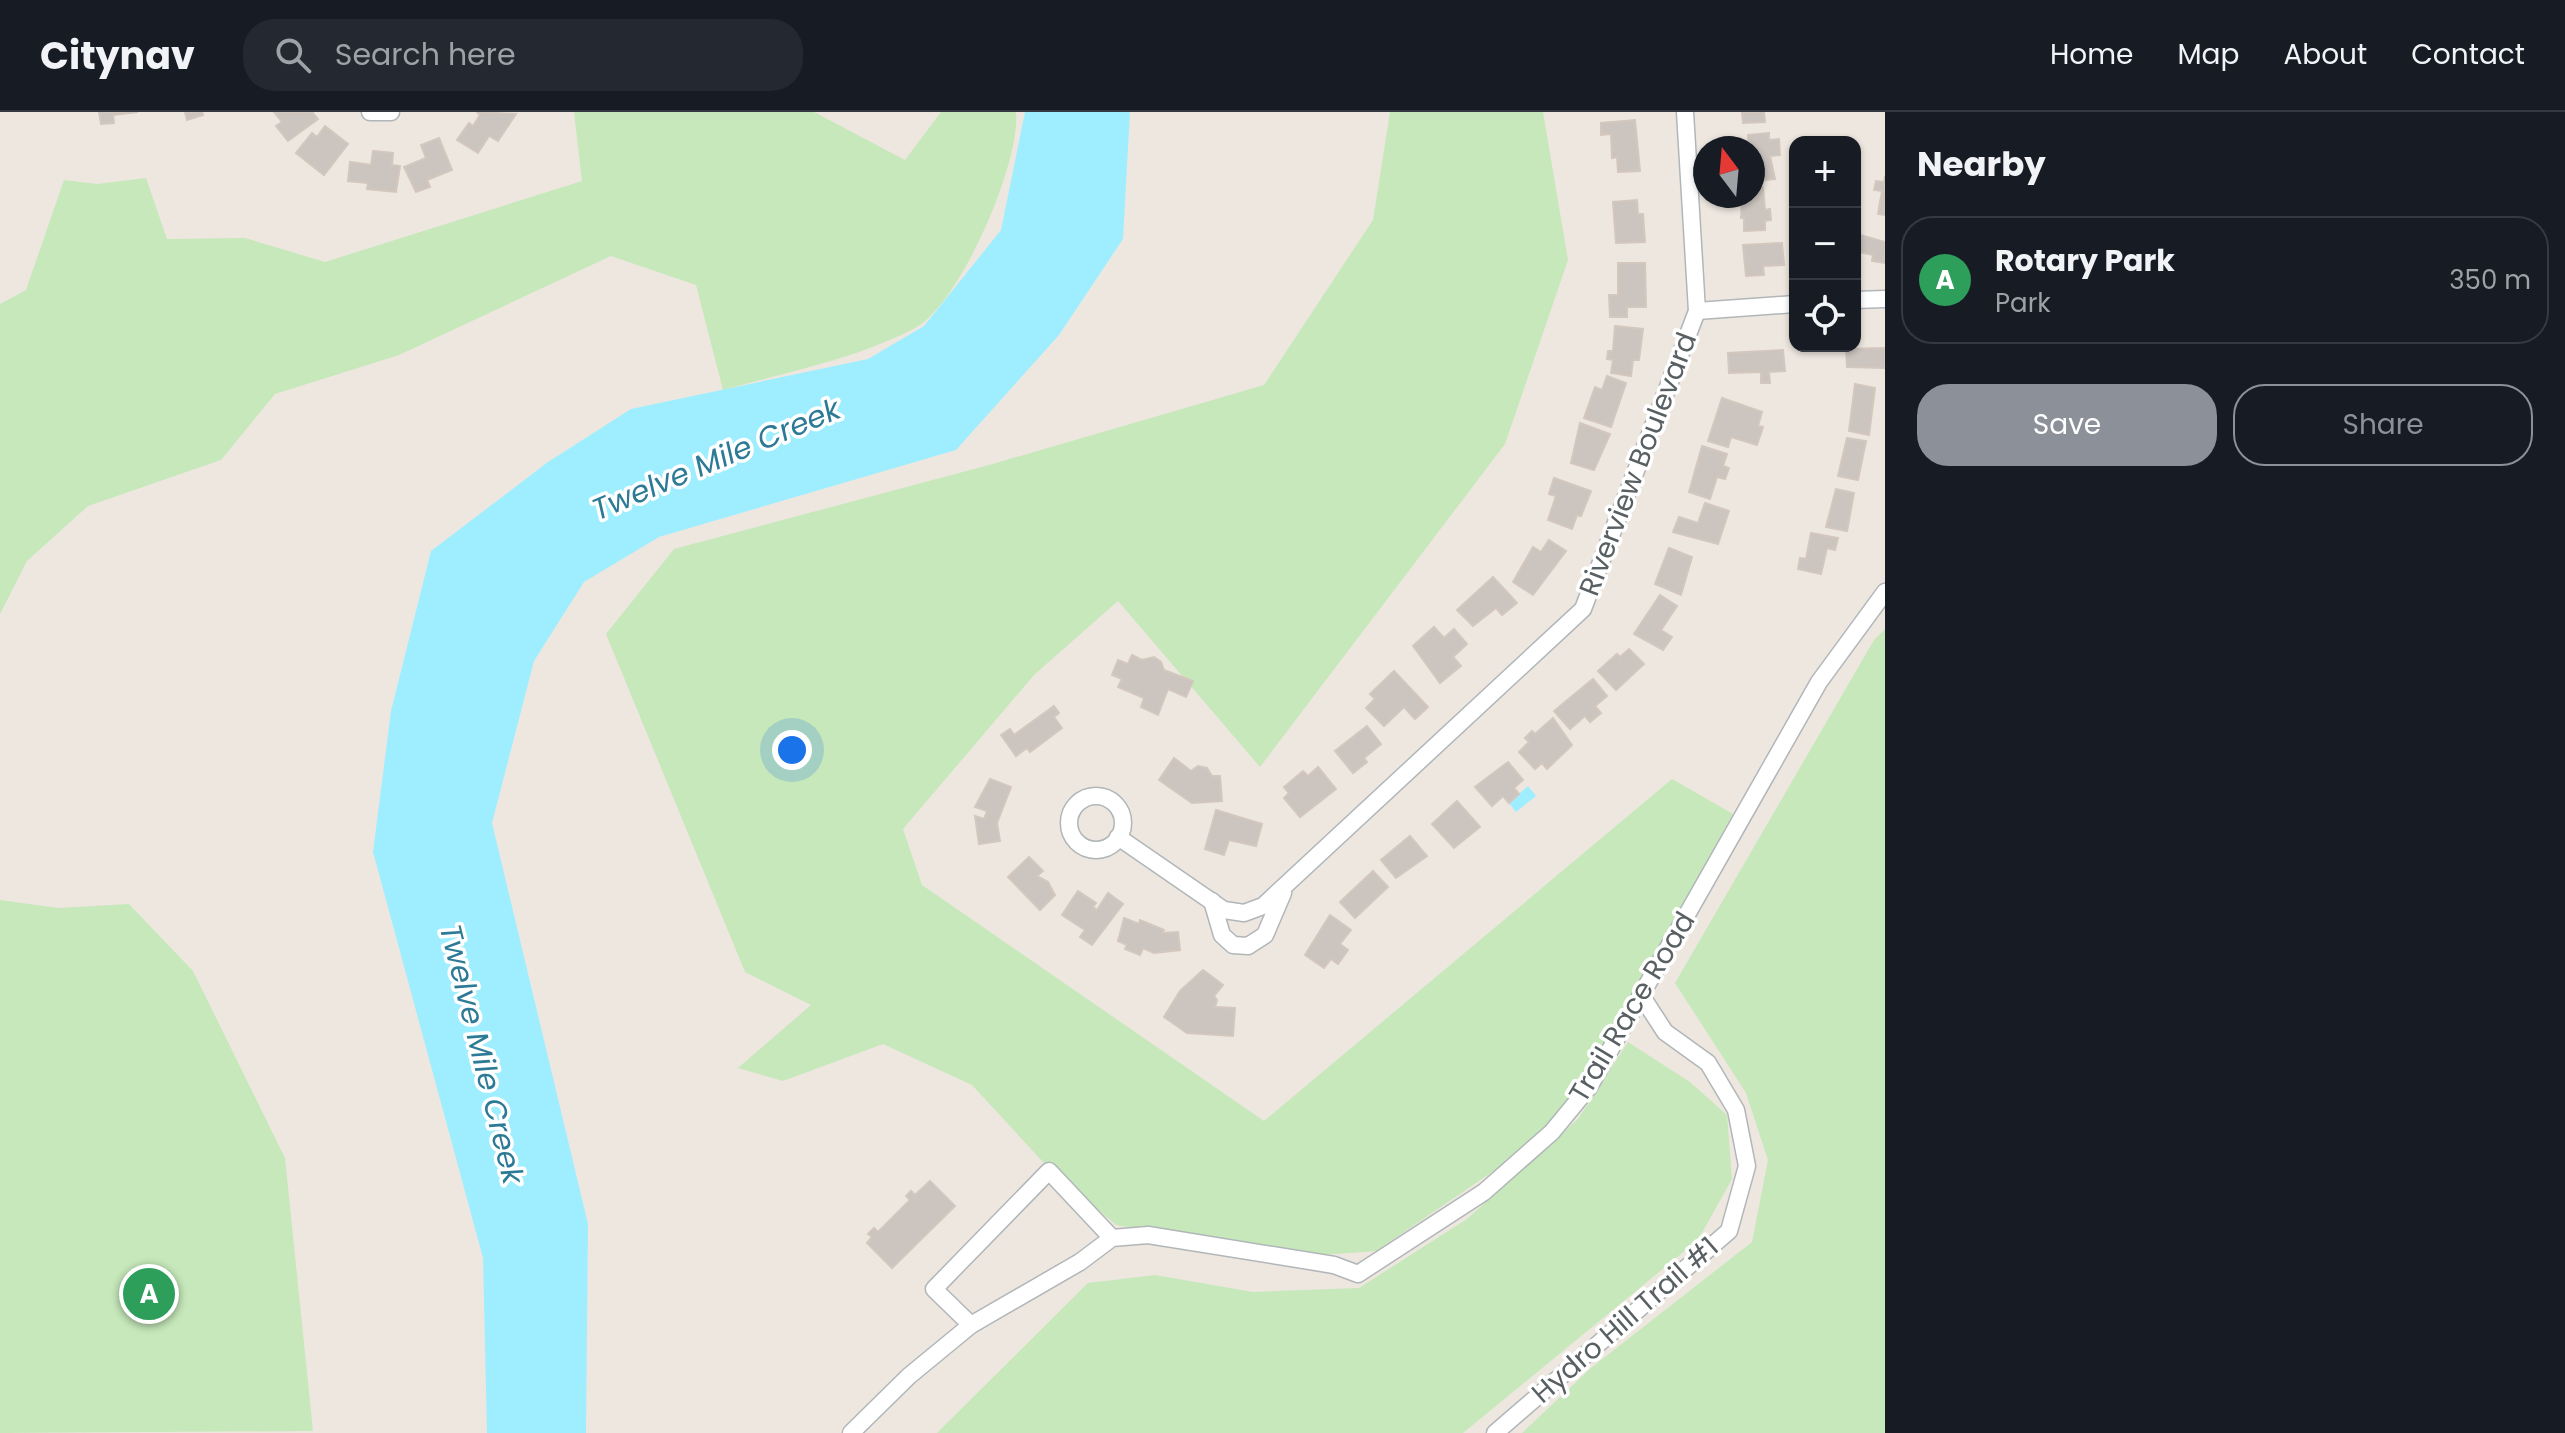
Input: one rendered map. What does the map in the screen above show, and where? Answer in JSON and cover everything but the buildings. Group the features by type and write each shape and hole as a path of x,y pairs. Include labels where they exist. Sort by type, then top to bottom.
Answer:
{"street":[{"path":"370,112 391,112"},
{"name":"Riverview Boulevard","path":"1118,837 1228,912 1250,912 1267,904 1583,609 1697,311 1685,112"},
{"path":"1861,300 1885,299"},
{"path":"1697,311 1789,304"},
{"name":"Trail Race Road","path":"1112,1238 1148,1235 1334,1265 1358,1274 1484,1192 1552,1132 1589,1087 1819,682 1885,592"},
{"name":"Riverview Boulevard","path":"1212,901 1222,935 1233,945 1248,946 1265,935 1289,881"},
{"name":"Hydro Hill Trail #1","path":"1495,1433 1729,1231 1747,1166 1736,1110 1708,1063 1665,1032 1641,995"},
{"path":"851,1433 909,1376 971,1325 1080,1262 1112,1238 1049,1171 934,1289 971,1325"}],"green space":[{"path":"574,112 814,112 905,160 941,112 1016,112 1009,163 984,230 950,291 932,314 915,328 845,356 723,390 696,285 611,256 399,355 275,394 221,460 88,506 27,561 0,614 0,304 26,290 64,180 97,184 146,178 167,239 245,238 325,262 582,181"},
{"path":"1390,112 1543,112 1568,260 1505,444 1260,767 1118,601 1034,675 903,829 922,885 1264,1121 1672,779 1733,814 1586,1079 1526,1149 1376,1251 1295,1257 1116,1225 1044,1163 972,1085 883,1044 783,1081 738,1068 811,1005 745,972 606,634 674,549 989,465 1264,385 1373,220"},
{"path":"1885,629 1885,1433 1522,1433 1591,1368 1752,1242 1768,1160 1746,1093 1675,983 1874,640"},
{"path":"0,900 58,908 129,904 193,971 285,1158 313,1431 0,1433"},
{"path":"1628,1042 1690,1082 1727,1115 1732,1179 1698,1240 1463,1433 937,1433 1088,1283 1155,1275 1253,1292 1359,1288 1467,1219 1578,1119"}],"water":[{"name":"Twelve Mile Creek","path":"1025,112 1130,112 1123,239 1059,335 956,450 659,537 584,582 534,661 492,823 588,1224 586,1433 487,1433 483,1258 373,852 391,711 431,551 548,462 631,409 868,359 924,326 1001,230"},
{"path":"1528,786 1536,796 1516,812 1509,803"}],"place":[{"name":"Rotary Park","path":"149,1294"}]}
